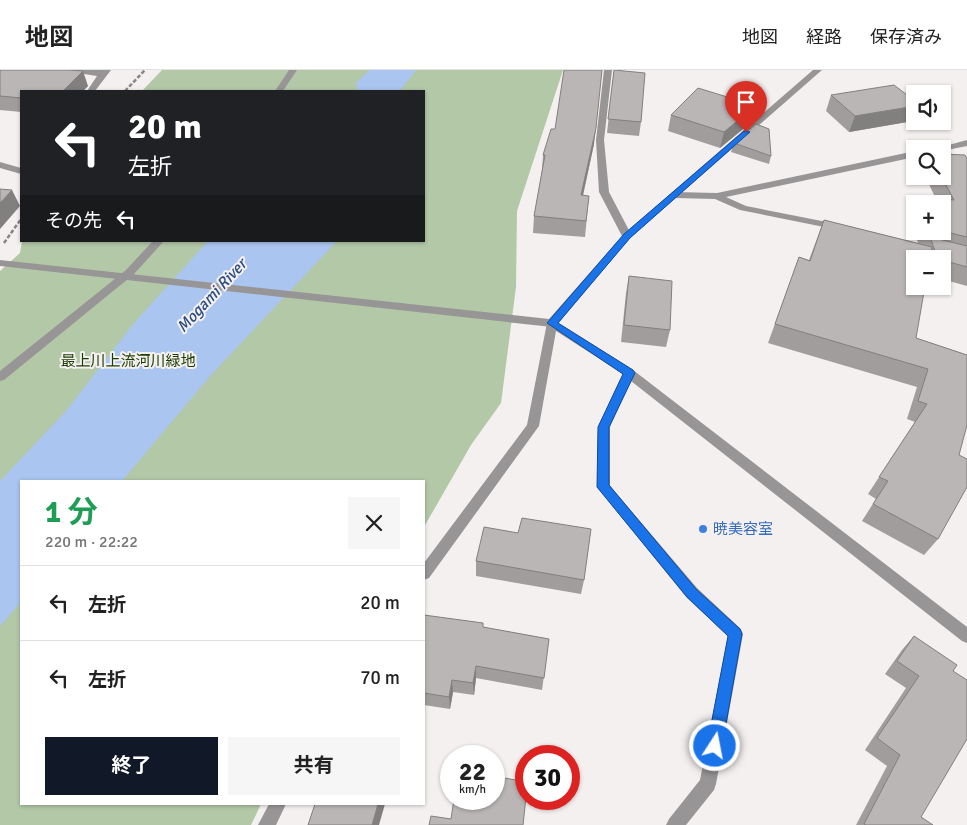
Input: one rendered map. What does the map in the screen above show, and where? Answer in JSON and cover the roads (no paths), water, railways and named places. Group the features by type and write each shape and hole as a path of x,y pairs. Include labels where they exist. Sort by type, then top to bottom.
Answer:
{"street":[{"path":"71,70 105,72"},
{"path":"280,90 294,70"},
{"path":"608,70 600,140 604,192 627,236"},
{"path":"425,573 533,426 552,323 627,236 818,70"},
{"path":"92,90 105,72"},
{"path":"951,146 967,142"},
{"path":"675,195 717,196 906,156"},
{"path":"0,165 20,171"},
{"path":"717,196 743,208 846,229"},
{"path":"0,377 130,272 158,242"},
{"path":"0,263 552,323 629,373 967,636"},
{"path":"629,373 604,427 603,487 692,593 736,634 708,784 675,825"},
{"path":"268,825 278,805"}],"water":[{"path":"370,70 416,70 401,90 358,90 356,83"},
{"name":"Mogami River","path":"207,242 336,242 212,374 123,480 20,480 20,603 0,626 0,481 66,411 134,323"}],"place":[{"name":"暁美容室","path":"703,529"}],"park label":[{"name":"最上川上流河川緑地","path":"128,361"}]}
